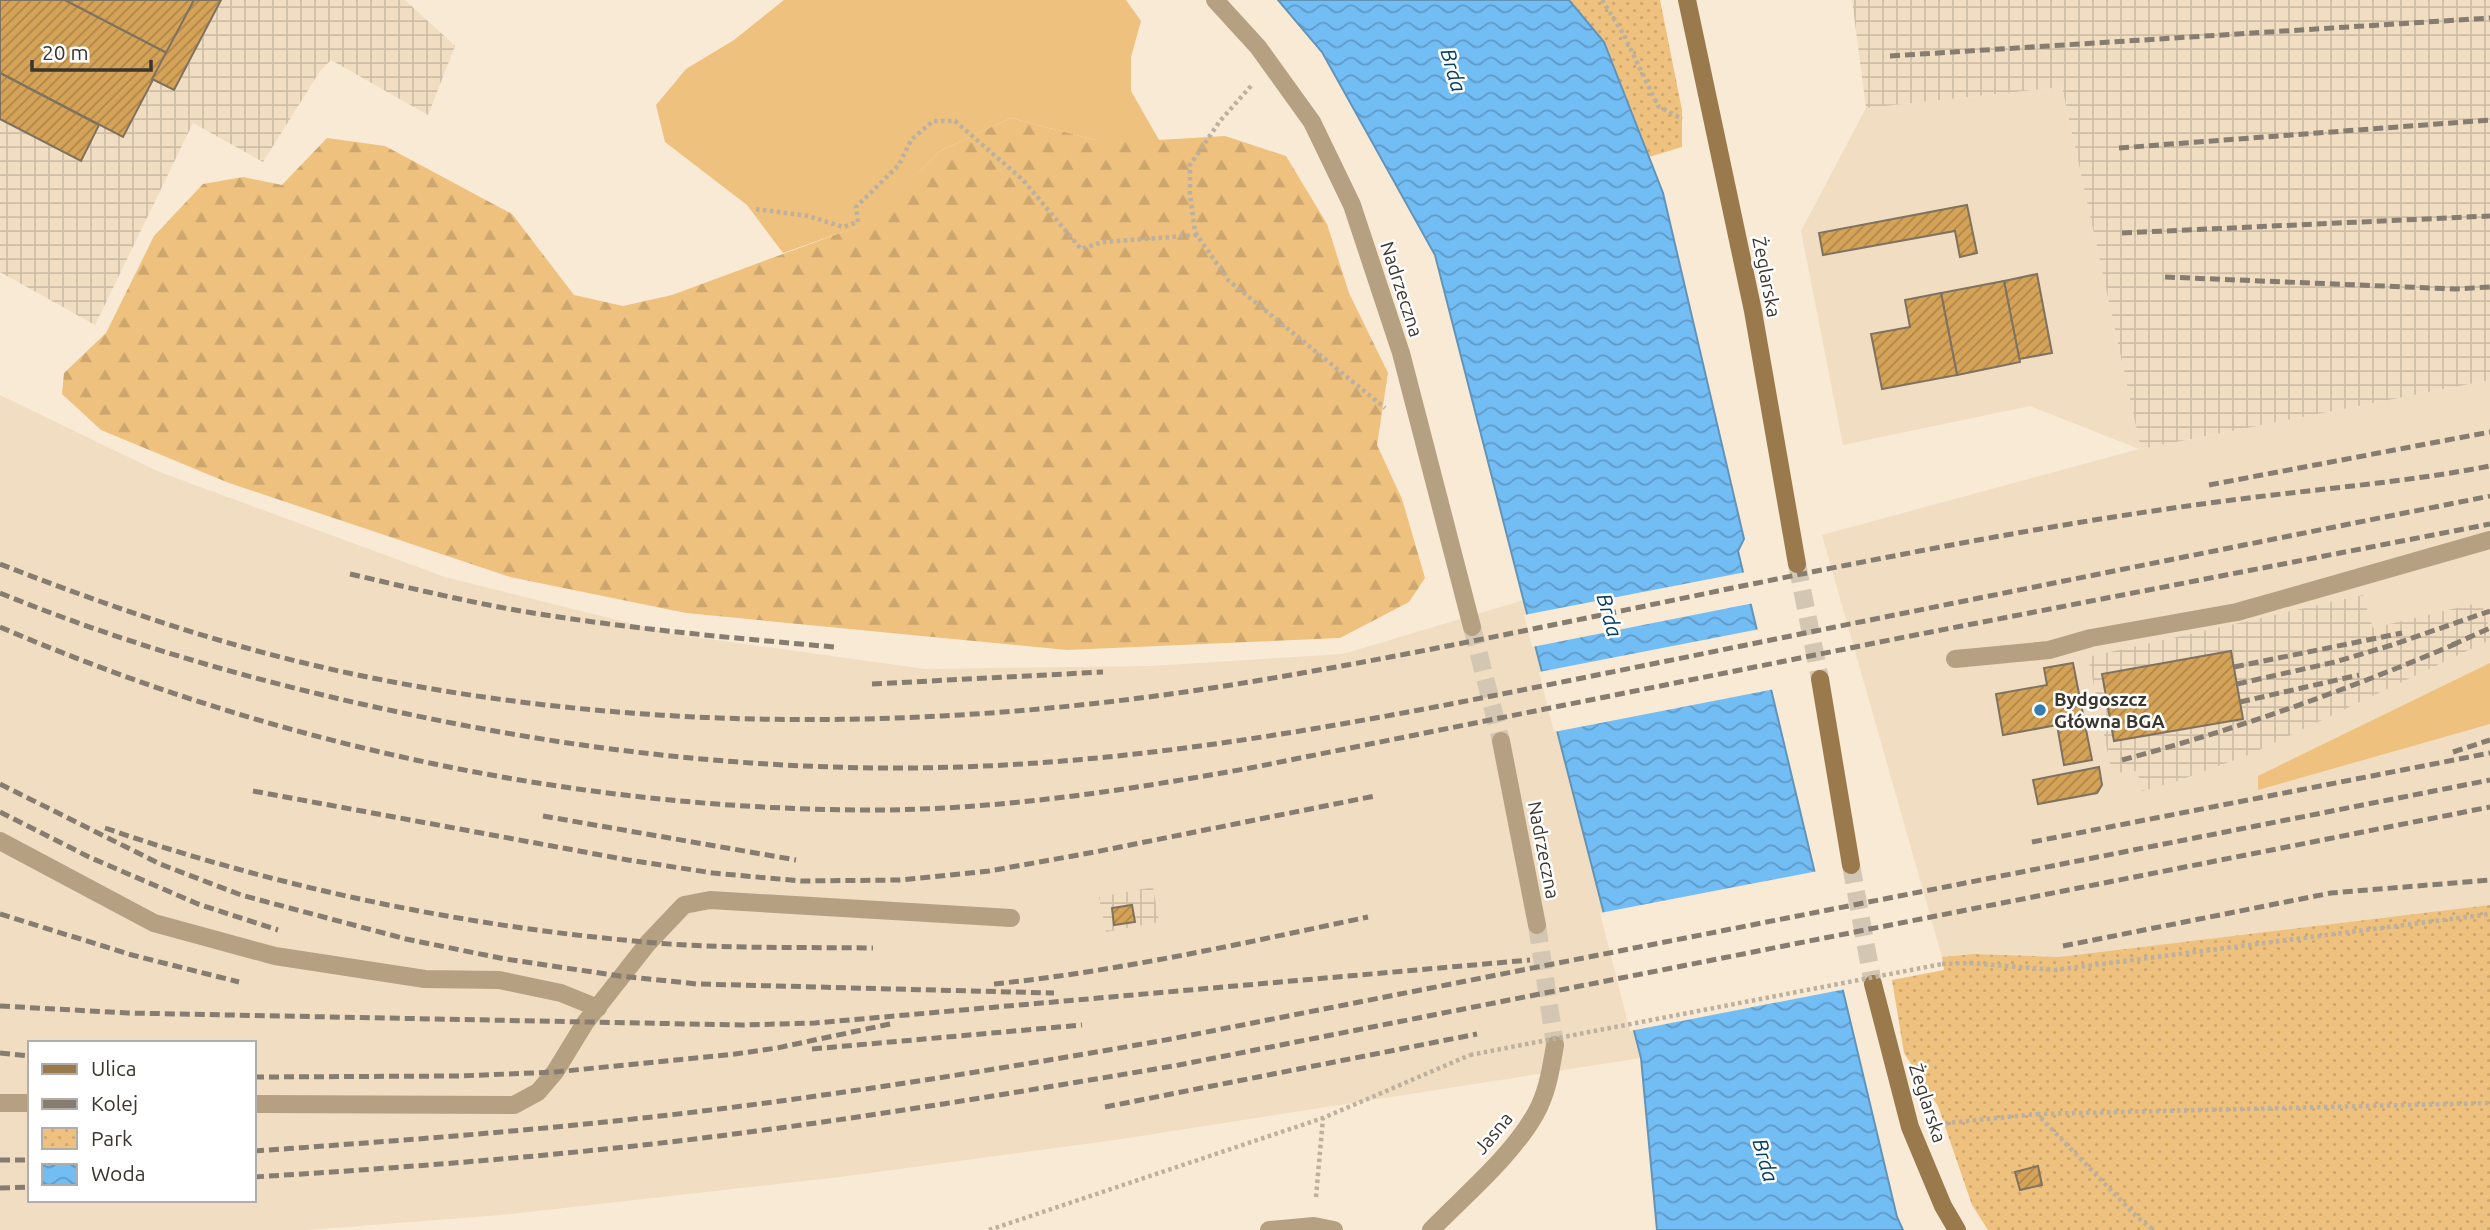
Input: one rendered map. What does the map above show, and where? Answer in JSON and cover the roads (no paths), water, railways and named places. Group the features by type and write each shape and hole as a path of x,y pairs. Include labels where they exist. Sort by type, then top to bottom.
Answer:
{"street":[{"name":"Nadrzeczna","path":"1215,0 1258,47 1312,122 1352,205 1401,354 1472,627"},
{"name":"Żeglarska","path":"1688,0 1753,311 1797,565"},
{"path":"1955,659 2049,650 2091,638 2237,612 2490,540"},
{"path":"1820,679 1851,865"},
{"name":"Nadrzeczna","path":"1501,741 1537,925"},
{"path":"0,841 154,923 275,956 425,979 499,980 561,993 598,1008"},
{"path":"256,1104 514,1105 538,1092 555,1072 585,1023 634,959 684,905 710,900 1011,918"},
{"name":"Żeglarska","path":"1872,984 1910,1127 1943,1206 1957,1230"},
{"name":"Jasna","path":"1431,1230 1513,1146 1526,1128 1544,1096 1555,1045"},
{"path":"0,1103 28,1103"},
{"path":"1269,1230 1314,1226 1334,1230"}],"water":[{"name":"Brda","path":"1278,0 1569,0 1604,42 1663,193 1744,539 1738,551 1897,1217 1903,1230 1657,1230 1641,1058 1435,255 1322,52"}],"tunnel":[{"path":"1797,564 1820,679"},
{"path":"1472,627 1501,741"},
{"path":"1851,865 1873,984"},
{"path":"1537,925 1555,1045"}],"railway":[{"path":"1890,56 2490,18"},
{"path":"2119,148 2490,120"},
{"path":"2122,233 2490,216"},
{"path":"2165,277 2455,289 2490,287"},
{"path":"2209,485 2490,432"},
{"path":"0,564 125,610 253,650 339,671 450,692 562,707 675,716 788,720 901,718 1126,700 1237,684 1403,655 2021,532 2184,506 2490,466"},
{"path":"0,593 98,630 198,662 351,702 472,727 610,749 750,763 820,767 960,767 1141,753 1320,728 1499,695 2490,496"},
{"path":"0,627 102,668 207,704 314,735 422,761 531,782 640,797 751,806 861,810 959,807 1057,798 1250,768 2490,524"},
{"path":"350,574 487,605 570,619 834,647"},
{"path":"2237,684 2335,662 2490,611"},
{"path":"2452,645 2490,628"},
{"path":"2234,667 2402,633"},
{"path":"2122,760 2293,707 2460,642"},
{"path":"872,684 1103,672"},
{"path":"2240,702 2359,675"},
{"path":"2453,752 2490,740"},
{"path":"2032,842 2490,753"},
{"path":"256,1151 609,1122 839,1093 1061,1058 1171,1039 2490,780"},
{"path":"0,784 160,864 241,895 406,939 505,959 697,984 1054,993"},
{"path":"253,791 628,860 713,873 801,881 900,880 989,871 1375,796"},
{"path":"256,1177 494,1160 614,1148 846,1119 1068,1084 1179,1065 2490,807"},
{"path":"0,812 89,857 198,904 278,930"},
{"path":"543,816 796,860"},
{"path":"105,828 237,869 304,886 372,902 508,926 673,944 873,948"},
{"path":"2063,946 2331,893 2490,880"},
{"path":"0,914 132,955 239,982"},
{"path":"994,984 1135,964 1368,917"},
{"path":"0,1006 128,1013 742,1025 815,1023 1530,960"},
{"path":"256,1077 459,1076 555,1072 777,1048 890,1024"},
{"path":"812,1049 1082,1025"},
{"path":"1105,1107 1477,1034"},
{"path":"0,1053 28,1056"},
{"path":"0,1160 28,1160"},
{"path":"0,1188 28,1187"}],"place":[{"name":"Bydgoszcz Główna BGA","path":"2040,710"}]}
